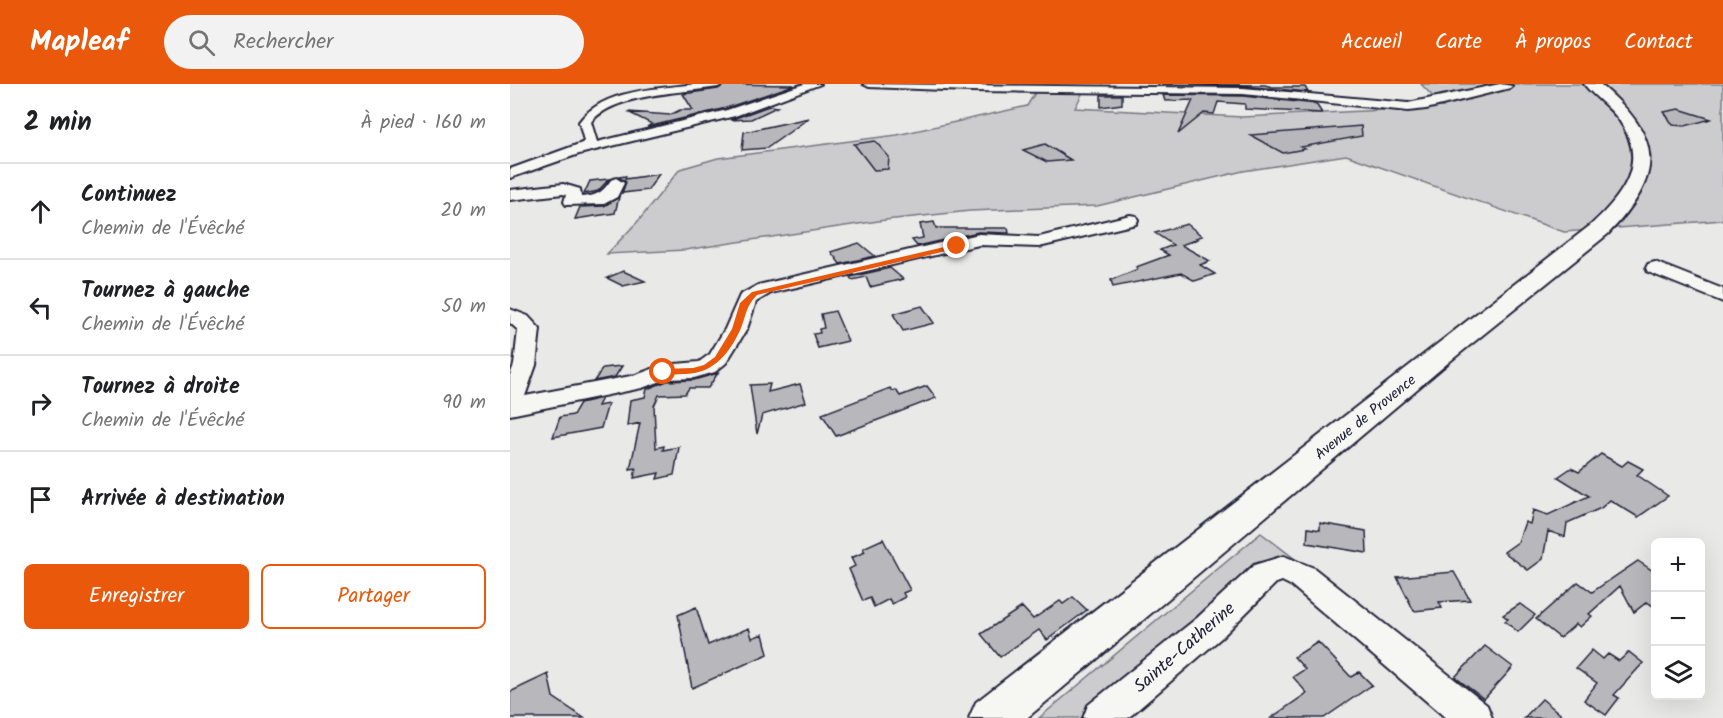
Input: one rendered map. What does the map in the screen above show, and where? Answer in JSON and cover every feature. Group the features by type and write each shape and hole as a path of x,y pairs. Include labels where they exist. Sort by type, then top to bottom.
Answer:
{"main road":[{"name":"Avenue de Provence","path":"992,718 1439,356 1600,229 1623,208 1630,199 1641,172 1641,151 1635,133 1620,107 1591,84"}],"street":[{"path":"581,150 591,141 585,122 588,114 627,99 718,84"},
{"path":"510,174 581,150 731,113 815,84"},
{"path":"869,84 969,88 1227,90 1408,107 1426,105 1506,86"},
{"path":"510,159 548,162"},
{"path":"510,195 563,189 574,192 572,202 590,202 611,194 616,183"},
{"path":"510,407 642,381 663,372 707,367 718,358 736,329 747,298 765,289 906,259 971,241 986,239 1040,242 1130,220"},
{"path":"1655,268 1723,296"},
{"path":"510,315 521,320 529,329 525,365 510,407"},
{"name":"Sainte-Catherine","path":"1101,718 1209,628 1264,574 1284,568 1303,577 1474,718"}],"shaded area":[{"path":"1421,84 1723,84 1723,220 1564,232 1346,155 1243,171 1097,206 970,211 885,220 685,250 607,254 640,219 680,169 718,158 897,135 1027,106 1036,91 1083,92 1075,108 1242,117 1443,107"},
{"path":"1261,533 1295,559 1264,567 1086,718 1039,718"}],"building":[{"path":"726,84 794,85 726,108 647,127 652,124 628,112 670,115 680,110 693,110 683,94 718,89"},
{"path":"1161,84 1305,87 1308,92 1243,86"},
{"path":"1101,95 1122,95 1122,104 1101,107"},
{"path":"1163,95 1243,96 1316,104 1322,113 1245,109 1245,104 1218,102 1214,114 1204,113 1178,134 1193,100 1165,101"},
{"path":"769,106 777,107 751,119 730,120"},
{"path":"1679,109 1711,119 1685,126 1673,125 1664,112"},
{"path":"809,118 767,148 742,150 744,132"},
{"path":"1361,126 1362,136 1301,147 1305,149 1283,153 1250,135"},
{"path":"875,141 889,157 888,169 874,170 854,144"},
{"path":"1045,144 1071,160 1047,162 1023,150"},
{"path":"659,174 648,190 622,193 626,182 619,177 626,176 625,179"},
{"path":"609,179 598,191 584,194 590,181"},
{"path":"619,197 615,213 575,219 580,207 604,206"},
{"path":"934,222 936,228 1008,228 1009,233 978,232 917,246 912,240 923,238 920,224"},
{"path":"1187,224 1202,236 1181,245 1210,261 1200,265 1215,274 1195,281 1181,273 1113,287 1111,280 1138,269 1136,267 1169,255 1160,250 1173,245 1155,233"},
{"path":"859,243 875,256 840,264 831,252"},
{"path":"890,268 903,279 870,287 866,277 852,280 850,277"},
{"path":"623,271 645,281 623,286 607,278"},
{"path":"922,306 934,323 903,331 893,314"},
{"path":"835,311 848,341 818,348 813,334 820,333 819,329 824,328 821,314"},
{"path":"622,366 615,377 594,381 603,368"},
{"path":"718,373 708,388 689,388 685,394 659,395 654,406 656,448 664,446 663,450 679,447 674,475 657,479 659,473 634,478 636,468 630,469 640,423 627,426 630,400 645,397 647,389 667,381 694,380"},
{"path":"770,384 768,392 800,384 806,402 762,415 757,434 750,385"},
{"path":"927,386 936,398 836,436 822,414 890,388 893,391 896,390 900,396"},
{"path":"602,398 598,406 608,404 601,428 553,437 560,417 573,415 580,403"},
{"path":"1601,454 1622,466 1628,461 1643,469 1637,475 1668,496 1638,517 1610,500 1601,508 1567,523 1565,537 1548,531 1543,559 1528,570 1504,552 1518,542 1525,522 1530,524 1533,510 1548,515 1589,496 1558,477 1571,468 1579,472"},
{"path":"1320,523 1366,531 1367,553 1307,543 1308,528 1320,530"},
{"path":"883,539 910,590 903,593 905,597 892,604 889,599 874,607 870,598 863,601 849,569 855,566 851,558 865,552 863,548"},
{"path":"1638,561 1651,570 1651,605 1647,602 1634,612 1620,586 1589,614 1592,616 1580,627 1576,624 1560,638 1536,619 1578,582 1592,592"},
{"path":"1454,572 1470,600 1439,602 1442,608 1414,611 1397,577"},
{"path":"1073,597 1087,610 1047,640 1039,630 1000,657 981,634 1022,607 1033,619 1060,601 1063,604"},
{"path":"1520,604 1535,615 1518,632 1505,621 1508,619 1503,615"},
{"path":"696,607 708,645 749,628 752,638 763,634 768,654 692,688 678,615"},
{"path":"1318,642 1351,677 1359,672 1372,685 1324,718 1271,718 1307,693 1293,677 1305,669 1294,657"},
{"path":"1485,646 1513,667 1484,699 1455,677"},
{"path":"1592,650 1603,659 1608,654 1619,661 1629,652 1643,663 1614,695 1619,698 1606,715 1584,700 1597,683 1576,668"},
{"path":"548,674 553,697 584,718 510,718 510,692"},
{"path":"1542,699 1565,718 1524,718"}],"route":[{"path":"663,372 707,367 718,358 736,329 747,298 765,289 957,246"}]}
